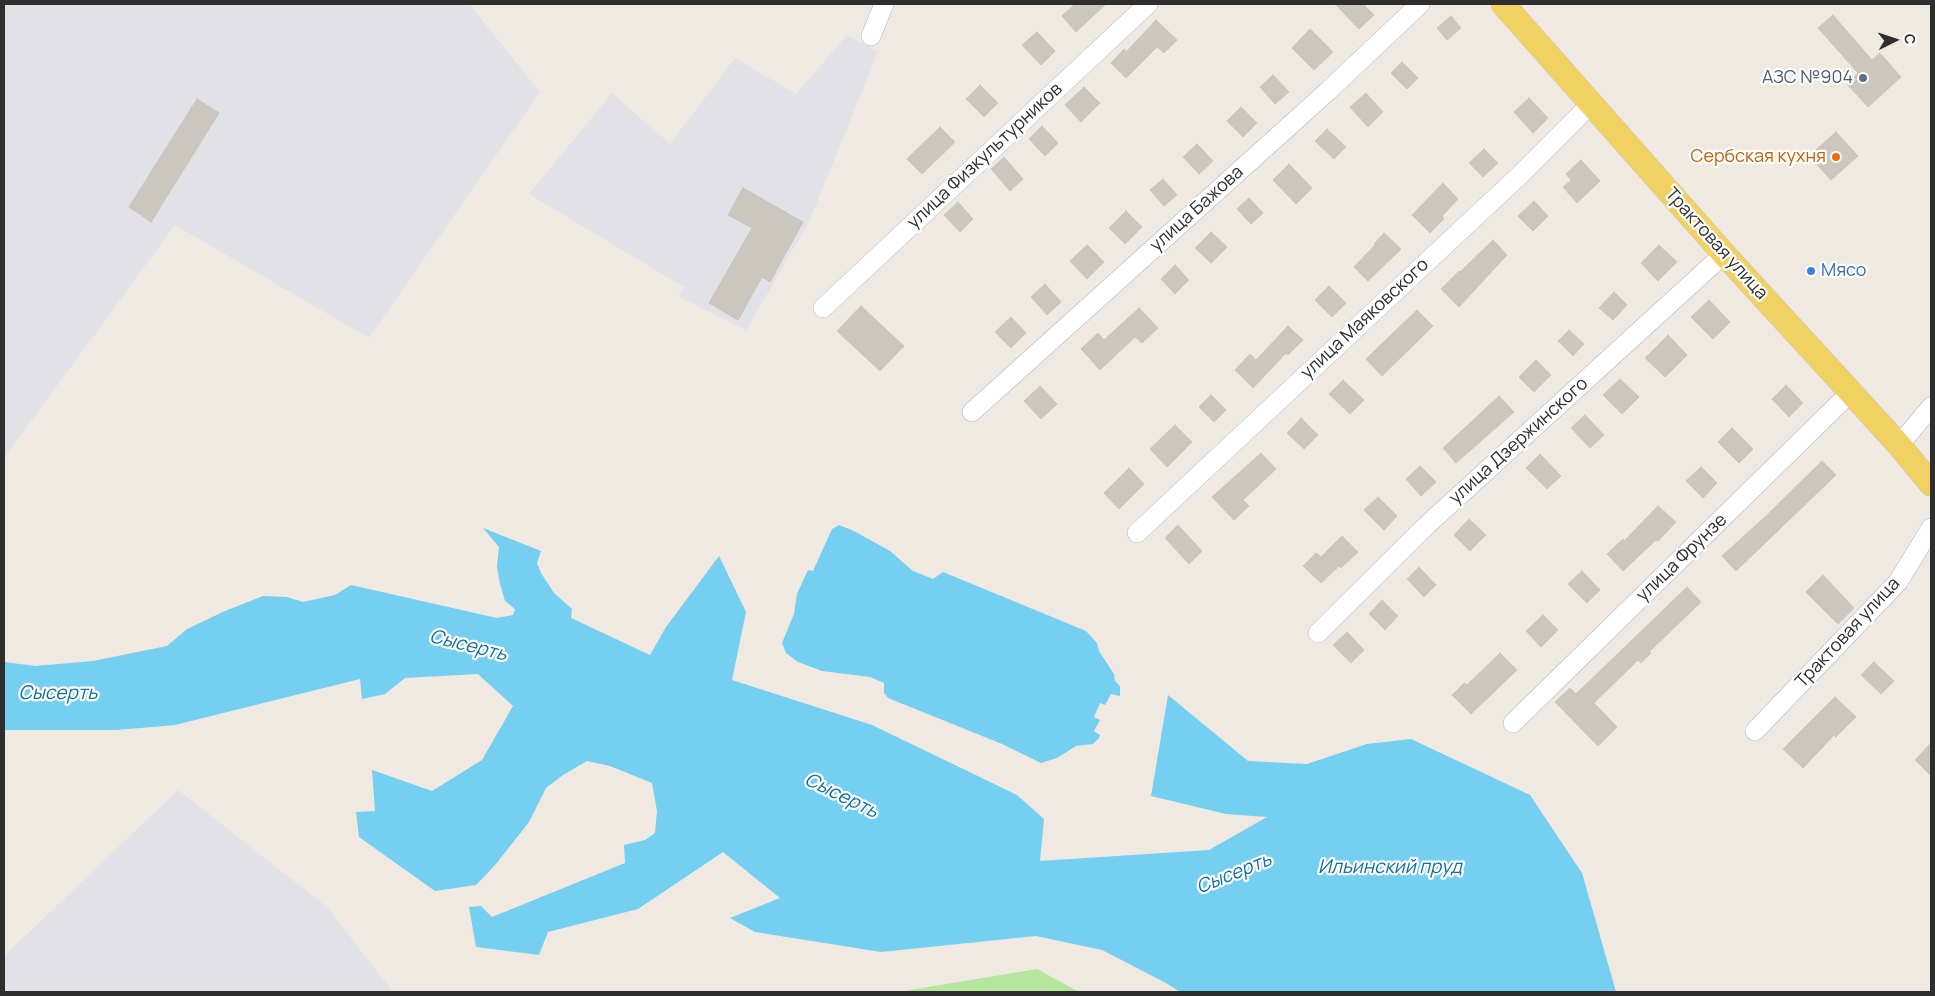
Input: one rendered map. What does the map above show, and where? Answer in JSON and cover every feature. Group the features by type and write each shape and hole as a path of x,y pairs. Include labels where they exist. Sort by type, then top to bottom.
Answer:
{"main road":[{"name":"Трактовая улица","path":"1503,4 1724,254 1851,392 1931,484"}],"street":[{"path":"871,36 884,4"},
{"name":"улица Физкультурников","path":"823,308 1148,4"},
{"name":"улица Бажова","path":"972,412 1420,4"},
{"name":"улица Маяковского","path":"1137,533 1521,174 1591,104"},
{"name":"улица Дзержинского","path":"1318,633 1427,525 1724,254"},
{"name":"улица Фрунзе","path":"1513,724 1851,392"},
{"path":"1898,445 1931,407"},
{"name":"Трактовая улица","path":"1755,731 1898,582 1931,528"}],"shaded area":[{"path":"4,4 469,4 540,92 369,338 175,225 4,458"},
{"path":"847,35 878,52 808,224 746,330 678,296 684,287 529,194 612,93 670,144 735,58 796,94"},
{"path":"178,790 327,907 393,992 4,992 4,956"}],"green space":[{"path":"1037,969 1079,992 904,992 910,990"}],"water":[{"path":"839,525 890,551 913,571 933,579 943,572 1086,631 1097,643 1099,651 1114,674 1115,681 1120,686 1120,696 1111,694 1105,705 1100,703 1094,717 1100,720 1094,731 1100,735 1099,738 1093,744 1076,746 1057,758 1041,763 1002,744 888,698 884,693 884,683 870,677 822,671 798,662 786,653 782,643 794,614 797,594 808,570 813,571 832,529"},
{"name":"Ильинский пруд","path":"483,528 541,551 537,563 541,573 554,593 572,609 571,618 650,655 666,627 719,556 746,612 732,680 872,725 1017,795 1044,819 1040,861 1209,850 1267,817 1226,814 1151,796 1168,695 1248,761 1307,764 1367,744 1411,739 1530,795 1582,873 1616,992 1180,992 1102,950 1036,936 881,952 755,932 730,918 780,898 723,852 638,909 548,932 539,955 476,947 469,907 481,906 492,917 625,863 624,845 645,840 655,833 657,811 652,783 610,766 587,761 563,775 546,788 529,822 496,864 476,885 435,891 359,837 356,812 375,811 372,770 432,791 482,760 513,706 478,674 405,678 385,694 362,699 360,679 175,725 117,730 4,730 4,662 35,666 93,661 167,646 187,629 263,596 287,597 303,602 335,595 351,585 497,618 513,615 515,609 505,601 500,584 497,567 499,547"}],"building":[{"path":"1075,4 1106,4 1076,32 1062,16"},
{"path":"1335,4 1363,4 1374,15 1359,29"},
{"path":"1833,15 1872,60 1880,53 1901,77 1868,107 1847,84 1858,73 1818,28"},
{"path":"1451,16 1461,28 1447,40 1437,28"},
{"path":"1156,20 1177,40 1164,53 1157,47 1126,78 1111,63 1124,49 1126,52"},
{"path":"1310,29 1333,52 1314,70 1292,48"},
{"path":"1037,32 1055,51 1041,65 1022,45"},
{"path":"1402,62 1418,78 1407,89 1391,73"},
{"path":"1273,75 1289,92 1275,104 1260,87"},
{"path":"980,85 998,103 984,117 966,99"},
{"path":"1084,87 1100,103 1081,122 1065,105"},
{"path":"1366,93 1383,112 1368,127 1350,107"},
{"path":"1529,98 1548,118 1533,133 1514,112"},
{"path":"197,99 219,113 151,222 129,207"},
{"path":"1241,107 1257,123 1243,137 1227,121"},
{"path":"1042,126 1058,143 1045,156 1029,139"},
{"path":"940,127 955,142 922,174 907,159"},
{"path":"1327,129 1346,147 1334,159 1315,141"},
{"path":"1836,132 1858,156 1831,180 1809,156"},
{"path":"1197,144 1213,161 1199,174 1183,157"},
{"path":"1484,149 1498,163 1483,177 1469,163"},
{"path":"1004,157 1023,179 1010,191 991,169"},
{"path":"1581,160 1600,181 1577,203 1563,187 1571,180 1566,174"},
{"path":"1289,164 1312,188 1296,204 1273,180"},
{"path":"1163,179 1177,195 1164,206 1150,190"},
{"path":"1443,183 1458,199 1442,216 1444,219 1430,233 1412,215"},
{"path":"743,188 803,222 770,282 762,277 738,320 709,303 752,228 728,215"},
{"path":"1249,198 1263,213 1251,224 1237,209"},
{"path":"1534,201 1548,216 1533,231 1518,216"},
{"path":"958,202 973,219 960,232 944,215"},
{"path":"1126,211 1142,227 1125,244 1109,228"},
{"path":"1211,232 1227,247 1211,263 1195,248"},
{"path":"1384,233 1401,249 1368,281 1354,267"},
{"path":"1493,240 1507,255 1459,307 1441,289"},
{"path":"1087,245 1104,262 1087,279 1070,261"},
{"path":"1659,245 1677,262 1658,281 1641,263"},
{"path":"1175,265 1189,280 1175,294 1161,279"},
{"path":"1045,284 1061,302 1047,315 1031,297"},
{"path":"1329,286 1346,303 1332,317 1315,300"},
{"path":"1614,292 1627,305 1613,320 1599,308"},
{"path":"1709,300 1730,322 1713,339 1691,317"},
{"path":"861,306 904,346 880,371 837,331"},
{"path":"1139,308 1158,328 1142,343 1135,337 1100,370 1081,349 1098,333 1104,340"},
{"path":"1417,310 1433,326 1382,376 1366,359"},
{"path":"1011,317 1026,333 1011,348 995,332"},
{"path":"1288,326 1303,340 1288,355 1286,353 1253,388 1235,370 1250,354 1256,360"},
{"path":"1569,330 1584,344 1573,356 1558,341"},
{"path":"1668,335 1687,355 1665,377 1645,358"},
{"path":"1536,360 1551,375 1534,392 1519,377"},
{"path":"1620,379 1639,397 1622,414 1603,395"},
{"path":"1343,380 1364,400 1350,414 1329,394"},
{"path":"1786,385 1803,403 1789,417 1772,399"},
{"path":"1040,386 1057,404 1041,419 1024,401"},
{"path":"1211,395 1226,410 1214,422 1199,407"},
{"path":"1499,396 1514,412 1456,463 1443,448"},
{"path":"1585,415 1604,435 1590,448 1571,428"},
{"path":"1301,418 1318,435 1304,449 1287,433"},
{"path":"1175,425 1192,442 1167,467 1150,449"},
{"path":"1732,428 1753,449 1739,463 1718,442"},
{"path":"1261,453 1276,469 1243,500 1249,506 1234,520 1212,497"},
{"path":"1540,454 1561,476 1547,489 1526,468"},
{"path":"1822,461 1836,475 1736,571 1722,556"},
{"path":"1420,466 1436,482 1421,496 1406,479"},
{"path":"1701,467 1717,483 1703,498 1686,481"},
{"path":"1129,468 1144,484 1119,509 1104,493"},
{"path":"1378,497 1397,516 1384,530 1364,510"},
{"path":"1658,506 1676,522 1658,541 1656,540 1623,571 1607,554 1623,539 1624,541"},
{"path":"1469,519 1486,535 1470,551 1454,535"},
{"path":"1178,525 1202,551 1189,564 1165,538"},
{"path":"1342,536 1358,552 1321,583 1303,566 1316,553 1321,557"},
{"path":"1419,567 1436,585 1424,597 1407,579"},
{"path":"1582,571 1600,590 1587,603 1568,584"},
{"path":"1823,575 1854,608 1838,624 1806,592"},
{"path":"1687,587 1701,602 1649,652 1651,653 1641,663 1638,660 1594,703 1617,727 1598,746 1555,702 1570,688 1576,694"},
{"path":"1382,600 1398,616 1385,630 1369,614"},
{"path":"1543,615 1558,630 1541,647 1526,631"},
{"path":"1347,632 1364,650 1351,663 1333,645"},
{"path":"1500,653 1517,670 1471,714 1452,695 1464,683 1467,685"},
{"path":"1874,662 1894,681 1881,694 1861,675"},
{"path":"1835,697 1856,717 1836,737 1834,735 1803,768 1783,749"},
{"path":"1931,743 1931,776 1915,760"}],"place":[{"name":"АЗС №904","path":"1863,78"},
{"name":"Сербская кухня","path":"1836,157"},
{"name":"Мясо","path":"1811,271"}],"water label":[{"name":"Сысерть","path":"468,646"},
{"name":"Сысерть","path":"58,694"},
{"name":"Сысерть","path":"841,796"},
{"name":"Сысерть","path":"1234,874"}]}
